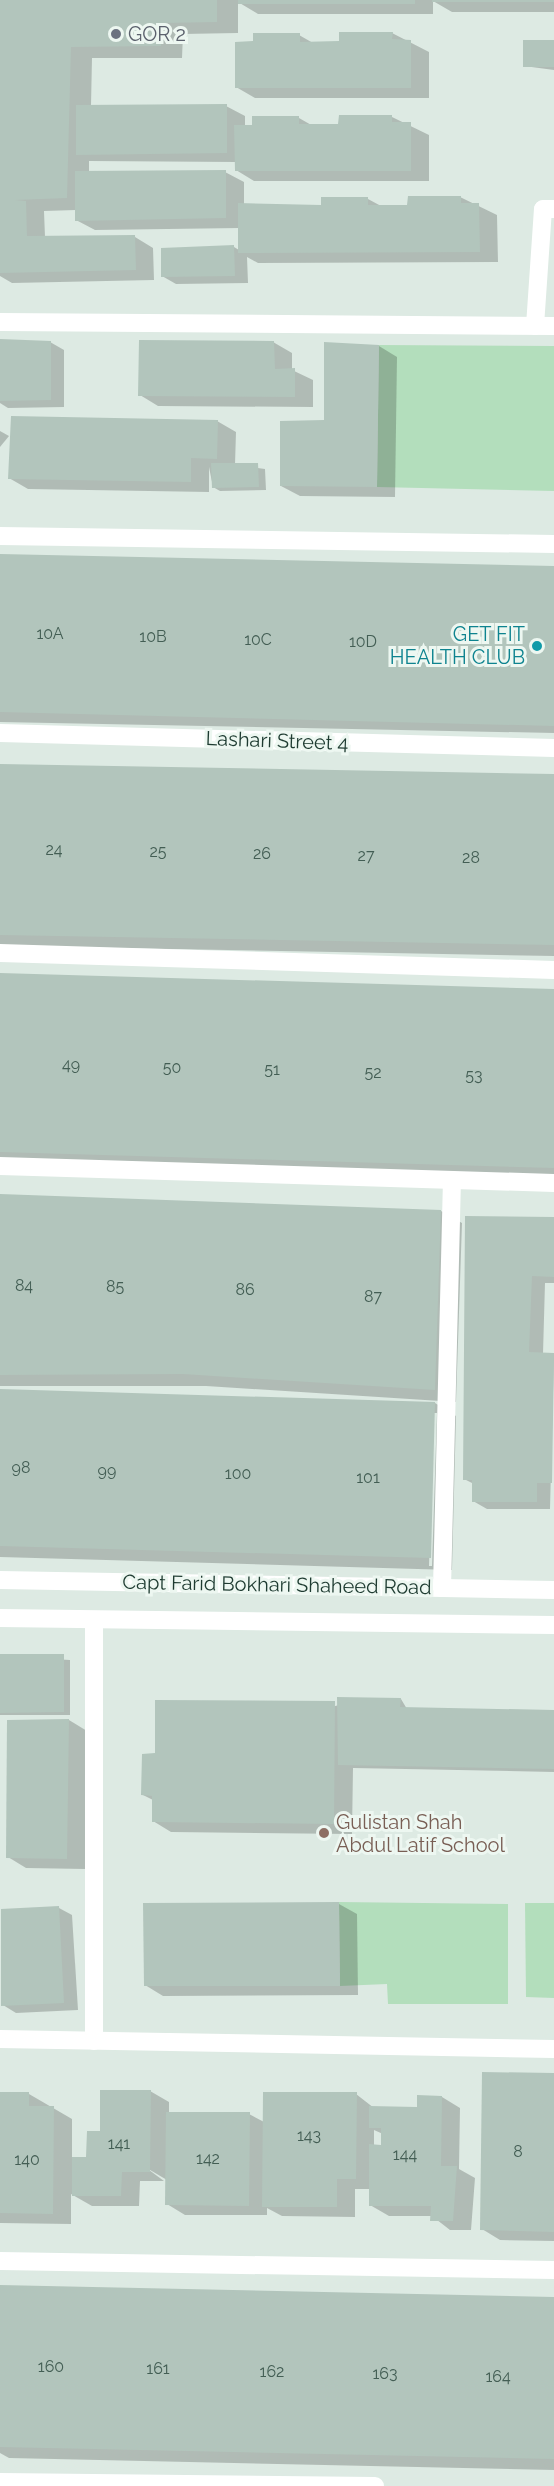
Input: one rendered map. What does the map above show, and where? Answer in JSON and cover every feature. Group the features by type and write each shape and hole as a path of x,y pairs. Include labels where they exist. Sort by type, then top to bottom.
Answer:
{"street":[{"path":"535,326 543,209 554,209"},
{"path":"0,322 554,326"},
{"path":"0,536 554,544"},
{"name":"Lashari Street 4","path":"0,733 554,748"},
{"path":"0,953 554,970"},
{"path":"0,1166 554,1183"},
{"path":"442,1588 453,1180"},
{"name":"Capt Farid Bokhari Shaheed Road","path":"0,1580 554,1590"},
{"name":"Capt Farid Bokhari Shaheed Road","path":"0,1618 554,1625"},
{"path":"94,1620 94,2041"},
{"path":"0,2039 554,2049"},
{"path":"0,2260 554,2270"},
{"path":"0,2482 375,2486"}],"green space":[{"path":"379,345 554,346 554,491 377,487"},
{"path":"339,1902 508,1904 508,2004 388,2004 387,1984 340,1986"},
{"path":"525,1903 554,1903 554,1998 526,1997"}],"building":[{"path":"0,0 217,0 217,22 162,23 161,46 71,47 67,198 15,200 26,201 27,236 135,235 136,270 0,273"},
{"path":"238,0 415,0 415,4 238,4"},
{"path":"432,0 554,0 554,2 432,2"},
{"path":"339,32 393,32 392,39 411,40 411,88 235,88 235,42 253,41 253,33 300,33 300,42 339,41"},
{"path":"523,40 554,40 554,67 523,67"},
{"path":"227,104 227,153 76,155 76,105"},
{"path":"339,115 392,115 392,122 411,122 411,171 235,171 234,125 252,125 252,116 299,116 299,124 338,124"},
{"path":"226,170 226,218 75,221 75,171"},
{"path":"408,196 461,196 461,203 479,203 480,252 238,253 238,203 321,205 321,197 368,197 368,205 407,205"},
{"path":"234,245 235,276 161,277 161,248"},
{"path":"0,339 51,341 51,400 0,401"},
{"path":"139,340 274,341 275,369 295,368 295,397 138,396"},
{"path":"324,342 379,345 377,487 280,486 280,421 324,420"},
{"path":"11,416 218,420 217,459 191,458 191,482 8,479"},
{"path":"211,463 258,463 259,487 212,488"},
{"path":"0,554 554,566 554,726 0,712"},
{"path":"0,764 554,774 554,945 0,935"},
{"path":"0,973 554,989 554,1168 0,1152"},
{"path":"0,1194 441,1210 435,1390 183,1374 0,1375"},
{"path":"465,1216 554,1217 554,1277 532,1276 529,1352 554,1353 552,1483 537,1483 537,1502 472,1502 472,1480 463,1480"},
{"path":"0,1389 435,1402 431,1558 0,1546"},
{"path":"0,1654 64,1654 64,1712 0,1713"},
{"path":"337,1697 401,1698 400,1707 554,1710 554,1769 338,1765"},
{"path":"155,1700 335,1701 334,1824 152,1822 152,1796 141,1795 142,1754 155,1753"},
{"path":"69,1719 67,1859 6,1858 7,1720"},
{"path":"339,1902 340,1986 144,1986 143,1903"},
{"path":"59,1906 64,2003 1,2006 1,1909"},
{"path":"482,2072 554,2073 554,2232 480,2230"},
{"path":"100,2090 151,2090 150,2172 122,2172 121,2196 72,2196 72,2157 86,2157 87,2131 100,2131"},
{"path":"0,2092 29,2092 29,2106 54,2106 53,2214 0,2213"},
{"path":"263,2092 357,2092 356,2179 337,2179 337,2207 262,2207"},
{"path":"417,2095 442,2096 441,2166 457,2166 453,2221 430,2221 431,2206 369,2206 369,2144 381,2145 381,2128 369,2128 369,2106 417,2107"},
{"path":"166,2112 250,2112 249,2206 165,2205"},
{"path":"0,2285 554,2297 554,2459 0,2447"}],"place":[{"name":"GOR 2","path":"116,34"},
{"name":"GET FIT HEALTH CLUB","path":"537,646"},
{"name":"Gulistan Shah Abdul Latif School","path":"324,1833"}]}
